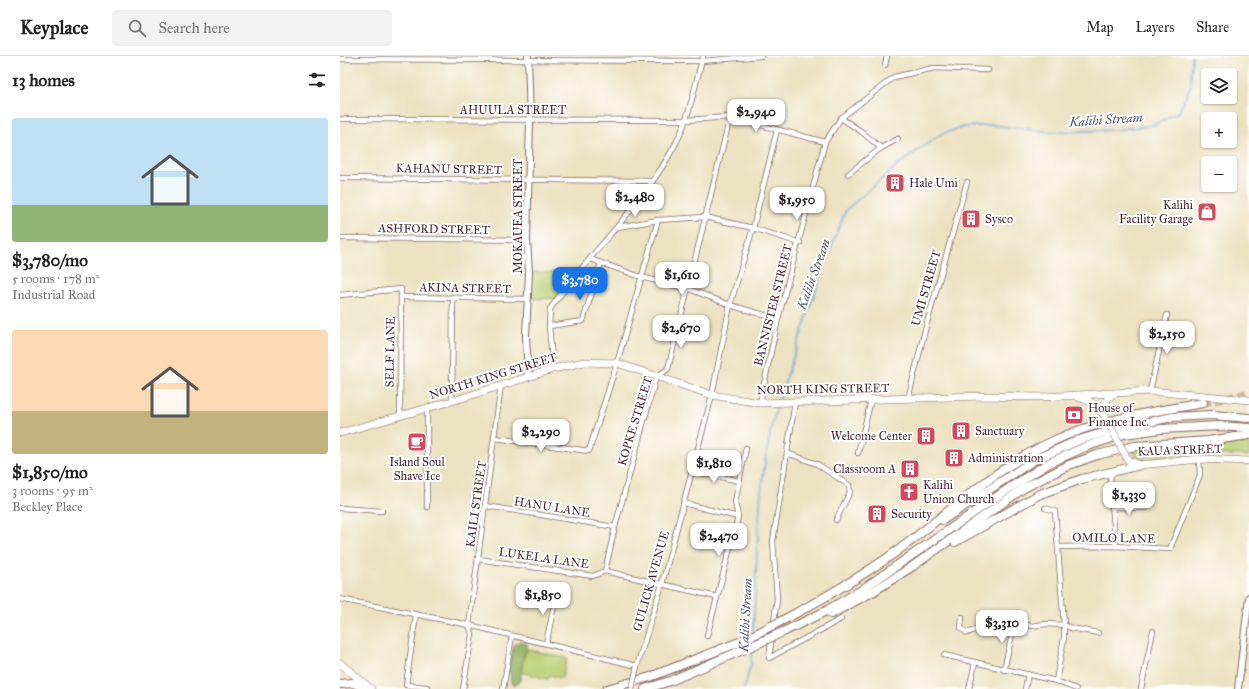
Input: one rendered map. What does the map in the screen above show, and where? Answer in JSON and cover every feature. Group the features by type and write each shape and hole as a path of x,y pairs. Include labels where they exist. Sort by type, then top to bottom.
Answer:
{"highway":[{"path":"907,544 951,508 1008,466 1049,443 1099,423 1203,403"},
{"path":"607,689 650,677 742,640 787,618 822,599 1034,460 1079,440 1119,428 1172,417 1212,415 1249,418"},
{"path":"646,689 670,681 745,649 826,611 860,591 1011,487 1049,463 1085,447 1124,434 1161,429 1198,426 1249,428"},
{"path":"783,632 833,613 874,591 913,566 1024,488 1069,465 1097,455 1135,446 1249,435"},
{"path":"913,566 1040,494 1082,479 1140,465"},
{"path":"340,684 353,683 370,689"}],"main road":[{"name":"NORTH KING STREET","path":"340,433 553,369 584,362 617,363 712,395 760,403 1074,395 1150,391 1249,400"},
{"path":"1105,416 1106,401 1108,398 1117,393"},
{"name":"KAUA STREET","path":"1074,395 1091,402 1105,416 1128,460 1140,465 1199,459 1249,461"},
{"path":"340,663 370,689"}],"street":[{"path":"340,59 528,57 702,58 761,56"},
{"path":"885,65 887,56"},
{"name":"MOKAUEA STREET","path":"528,57 530,120 527,240 528,299 526,335 528,377"},
{"path":"553,369 549,326 550,309 618,227 653,181 676,143 686,120 702,58"},
{"name":"BANNISTER STREET","path":"760,403 778,318 800,244 826,142 841,118 894,77 934,68 988,70"},
{"name":"AHUULA STREET","path":"340,119 686,120 730,117 826,142"},
{"name":"KOPKE STREET","path":"605,571 615,527 656,377 668,369 689,289 730,117"},
{"path":"841,118 862,132 881,148"},
{"name":"GULICK AVENUE","path":"632,689 637,666 662,584 712,395 730,305 753,228 777,130"},
{"path":"848,174 881,148 898,139"},
{"name":"KAHANU STREET","path":"340,178 653,181"},
{"name":"UMI STREET","path":"908,399 925,330 967,182"},
{"path":"618,227 658,220 705,217 753,228 800,244"},
{"path":"495,438 588,451 617,363 658,220"},
{"name":"ASHFORD STREET","path":"340,238 527,240"},
{"path":"590,259 641,276 689,289 730,305 778,318"},
{"path":"549,326 583,321 601,263"},
{"name":"SELF LANE","path":"340,295 401,289 400,416"},
{"name":"AKINA STREET","path":"401,297 528,299"},
{"path":"452,400 453,297"},
{"path":"1150,391 1167,315"},
{"name":"KAILI STREET","path":"463,689 472,634 469,625 501,385"},
{"path":"858,453 870,400"},
{"path":"792,402 787,453 773,541 777,599 769,658 841,619"},
{"path":"427,408 427,507"},
{"path":"707,636 738,518 736,502 746,448"},
{"path":"787,453 817,464 849,485 850,492 836,520"},
{"name":"OMILO LANE","path":"1058,547 1116,546 1170,549 1200,475 1199,459"},
{"path":"692,471 740,481"},
{"path":"1111,472 1110,484 1116,546"},
{"path":"683,503 738,518"},
{"name":"HANU LANE","path":"486,506 615,527"},
{"path":"1112,507 1146,508"},
{"path":"340,508 382,511"},
{"path":"1045,508 1055,511 1064,625 1064,638 1056,681"},
{"name":"LUKELA LANE","path":"478,558 592,576 605,571"},
{"path":"605,571 718,597"},
{"path":"546,644 557,591"},
{"path":"1238,689 1249,597"},
{"path":"340,599 469,625 637,666"},
{"path":"416,615 406,685 427,687"},
{"path":"962,617 961,628 967,632 975,630 987,618 1015,621 1031,626 1046,624 1064,625 1071,628 1098,633"},
{"path":"1004,670 1015,621"},
{"path":"1141,689 1153,631"},
{"path":"503,689 512,636"},
{"path":"944,655 1056,681 1076,689"},
{"path":"969,689 974,663"},
{"path":"1025,689 1028,674"}],"green space":[{"path":"529,272 579,273 559,298 528,299"},
{"path":"1249,437 1249,456 1214,454 1144,458 1136,456 1133,450"},
{"path":"520,641 527,644 528,649 524,656 520,681 514,685 511,684 510,674 508,671 514,645"},
{"path":"525,649 567,658 562,678 549,675 548,679 520,672"}],"waterway":[{"name":"Kalihi Stream","path":"779,400 826,260 846,210 899,164 941,134 964,127 993,125 1053,132 1115,130 1153,125 1179,112 1191,85 1192,56"},
{"name":"Kalihi Stream","path":"753,632 761,489 770,433 777,406"},
{"name":"Kalihi Stream","path":"744,689 751,664 752,650"}],"tunnel":[{"path":"1203,403 1249,393"}],"place":[{"name":"Hale Umi","path":"895,183"},
{"name":"Kalihi Facility Garage","path":"1207,212"},
{"name":"Sysco","path":"971,219"},
{"name":"House of Finance Inc.","path":"1074,415"},
{"name":"Sanctuary","path":"961,431"},
{"name":"Welcome Center","path":"926,436"},
{"name":"Island Soul Shave Ice","path":"417,442"},
{"name":"Administration","path":"954,458"},
{"name":"Classroom A","path":"910,469"},
{"name":"Kalihi Union Church","path":"909,492"},
{"name":"Security","path":"877,514"}]}
